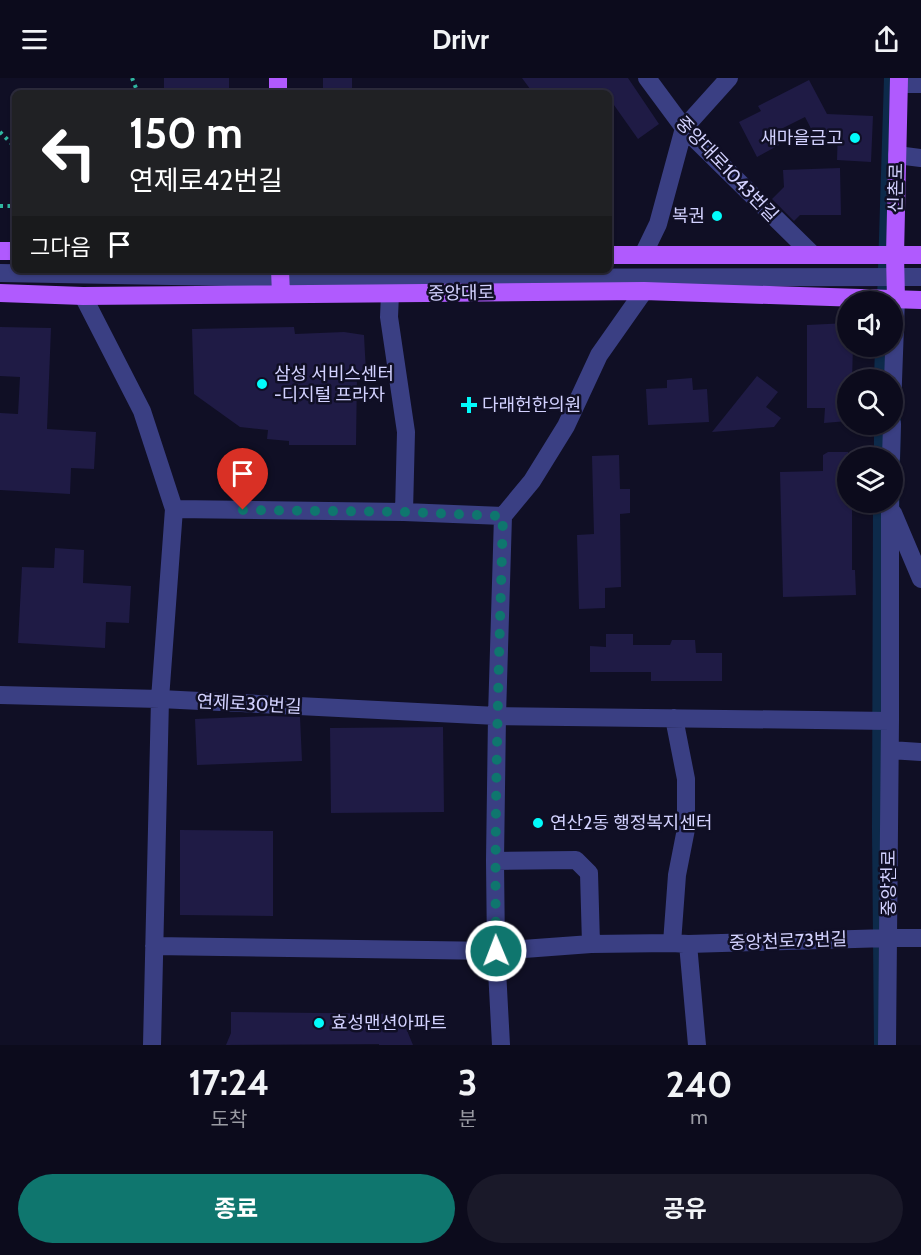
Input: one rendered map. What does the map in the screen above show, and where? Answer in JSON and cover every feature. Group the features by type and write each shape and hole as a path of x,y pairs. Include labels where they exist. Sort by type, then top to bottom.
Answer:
{"main road":[{"name":"신촌로","path":"896,291 899,81"},
{"path":"612,255 921,255"},
{"name":"중앙대로","path":"0,293 83,296 280,281 390,294 644,291 837,297"},
{"name":"중앙대로","path":"903,299 921,300"}],"street":[{"name":"중앙대로1043번길","path":"647,78 684,128 813,255"},
{"path":"644,255 658,224 684,128 729,78"},
{"path":"899,81 921,84"},
{"path":"897,155 921,158"},
{"path":"0,273 280,281 921,277"},
{"path":"501,1045 496,951 495,861 503,516 538,472 566,426 598,355 644,291"},
{"path":"390,294 388,317 406,432 404,512"},
{"path":"83,296 142,411 174,509 160,699 152,1045"},
{"path":"174,509 404,512 503,516"},
{"name":"중앙천로","path":"887,1045 890,513"},
{"path":"896,513 913,539 921,579"},
{"name":"연제로30번길","path":"0,695 160,699 497,716 674,718"},
{"path":"697,1045 680,943 677,875 686,829 686,779 674,718 890,721"},
{"path":"890,750 921,752"},
{"path":"495,861 576,860 589,873 591,944"},
{"name":"중앙천로73번길","path":"154,946 496,951 591,944 921,938"}],"path":[{"path":"0,132 12,144"}],"water":[{"path":"884,78 906,78 903,291 877,291"},
{"path":"875,357 902,357 902,369 874,369"},
{"path":"874,435 900,435 900,447 874,447"},
{"path":"873,513 899,513 896,726 896,1045 874,1045"}],"building":[{"path":"164,78 229,78 229,90 164,90"},
{"path":"323,78 352,78 352,90 323,90"},
{"path":"522,78 628,78 659,124 638,139 612,102 612,90 531,90"},
{"path":"809,80 827,114 873,116 871,162 837,160 838,129 817,140 805,117 773,133 779,145 757,157 739,122 761,111 758,106"},
{"path":"840,168 841,215 800,215 794,221 772,199 784,187 783,170"},
{"path":"837,324 837,357 853,357 852,369 837,369 837,422 824,423 825,408 807,408 807,325"},
{"path":"0,327 51,328 47,429 96,432 94,469 71,468 70,494 0,490 0,413 18,414 20,377 0,376"},
{"name":"삼성 서비스센터 -디지털 프라자","path":"294,327 295,334 344,332 364,335 366,373 357,373 356,445 289,445 289,441 267,439 268,430 240,427 194,394 192,329"},
{"path":"757,376 778,392 766,407 781,418 774,427 712,432"},
{"path":"692,378 693,390 707,389 709,422 648,425 646,389 667,388 667,380"},
{"path":"828,452 837,452 837,513 852,513 852,570 855,570 856,595 783,597 780,472 823,471 823,455"},
{"path":"619,455 620,489 630,489 630,513 620,514 621,587 605,588 605,608 579,609 577,535 594,534 592,456"},
{"path":"55,548 84,550 83,583 131,586 129,623 106,622 105,648 18,643 22,567 54,568"},
{"path":"606,634 633,634 633,645 670,645 672,640 695,640 696,653 722,653 722,681 651,681 651,672 590,672 590,646 606,647"},
{"path":"300,717 302,761 197,765 195,719"},
{"path":"443,727 444,812 331,813 330,728"},
{"path":"180,830 273,831 273,916 180,915"},
{"name":"효성맨션아파트","path":"231,1012 408,1014 408,1033 413,1045 226,1045 231,1033"}],"place":[{"name":"새마을금고","path":"855,138"},
{"name":"복권","path":"717,216"},
{"name":"삼성 서비스센터 -디지털 프라자","path":"262,384"},
{"name":"다래헌한의원","path":"469,405"},
{"name":"연산2동 행정복지센터","path":"538,823"},
{"name":"효성맨션아파트","path":"319,1023"}],"route":[{"path":"243,510 503,516 497,716 496,951"}]}
